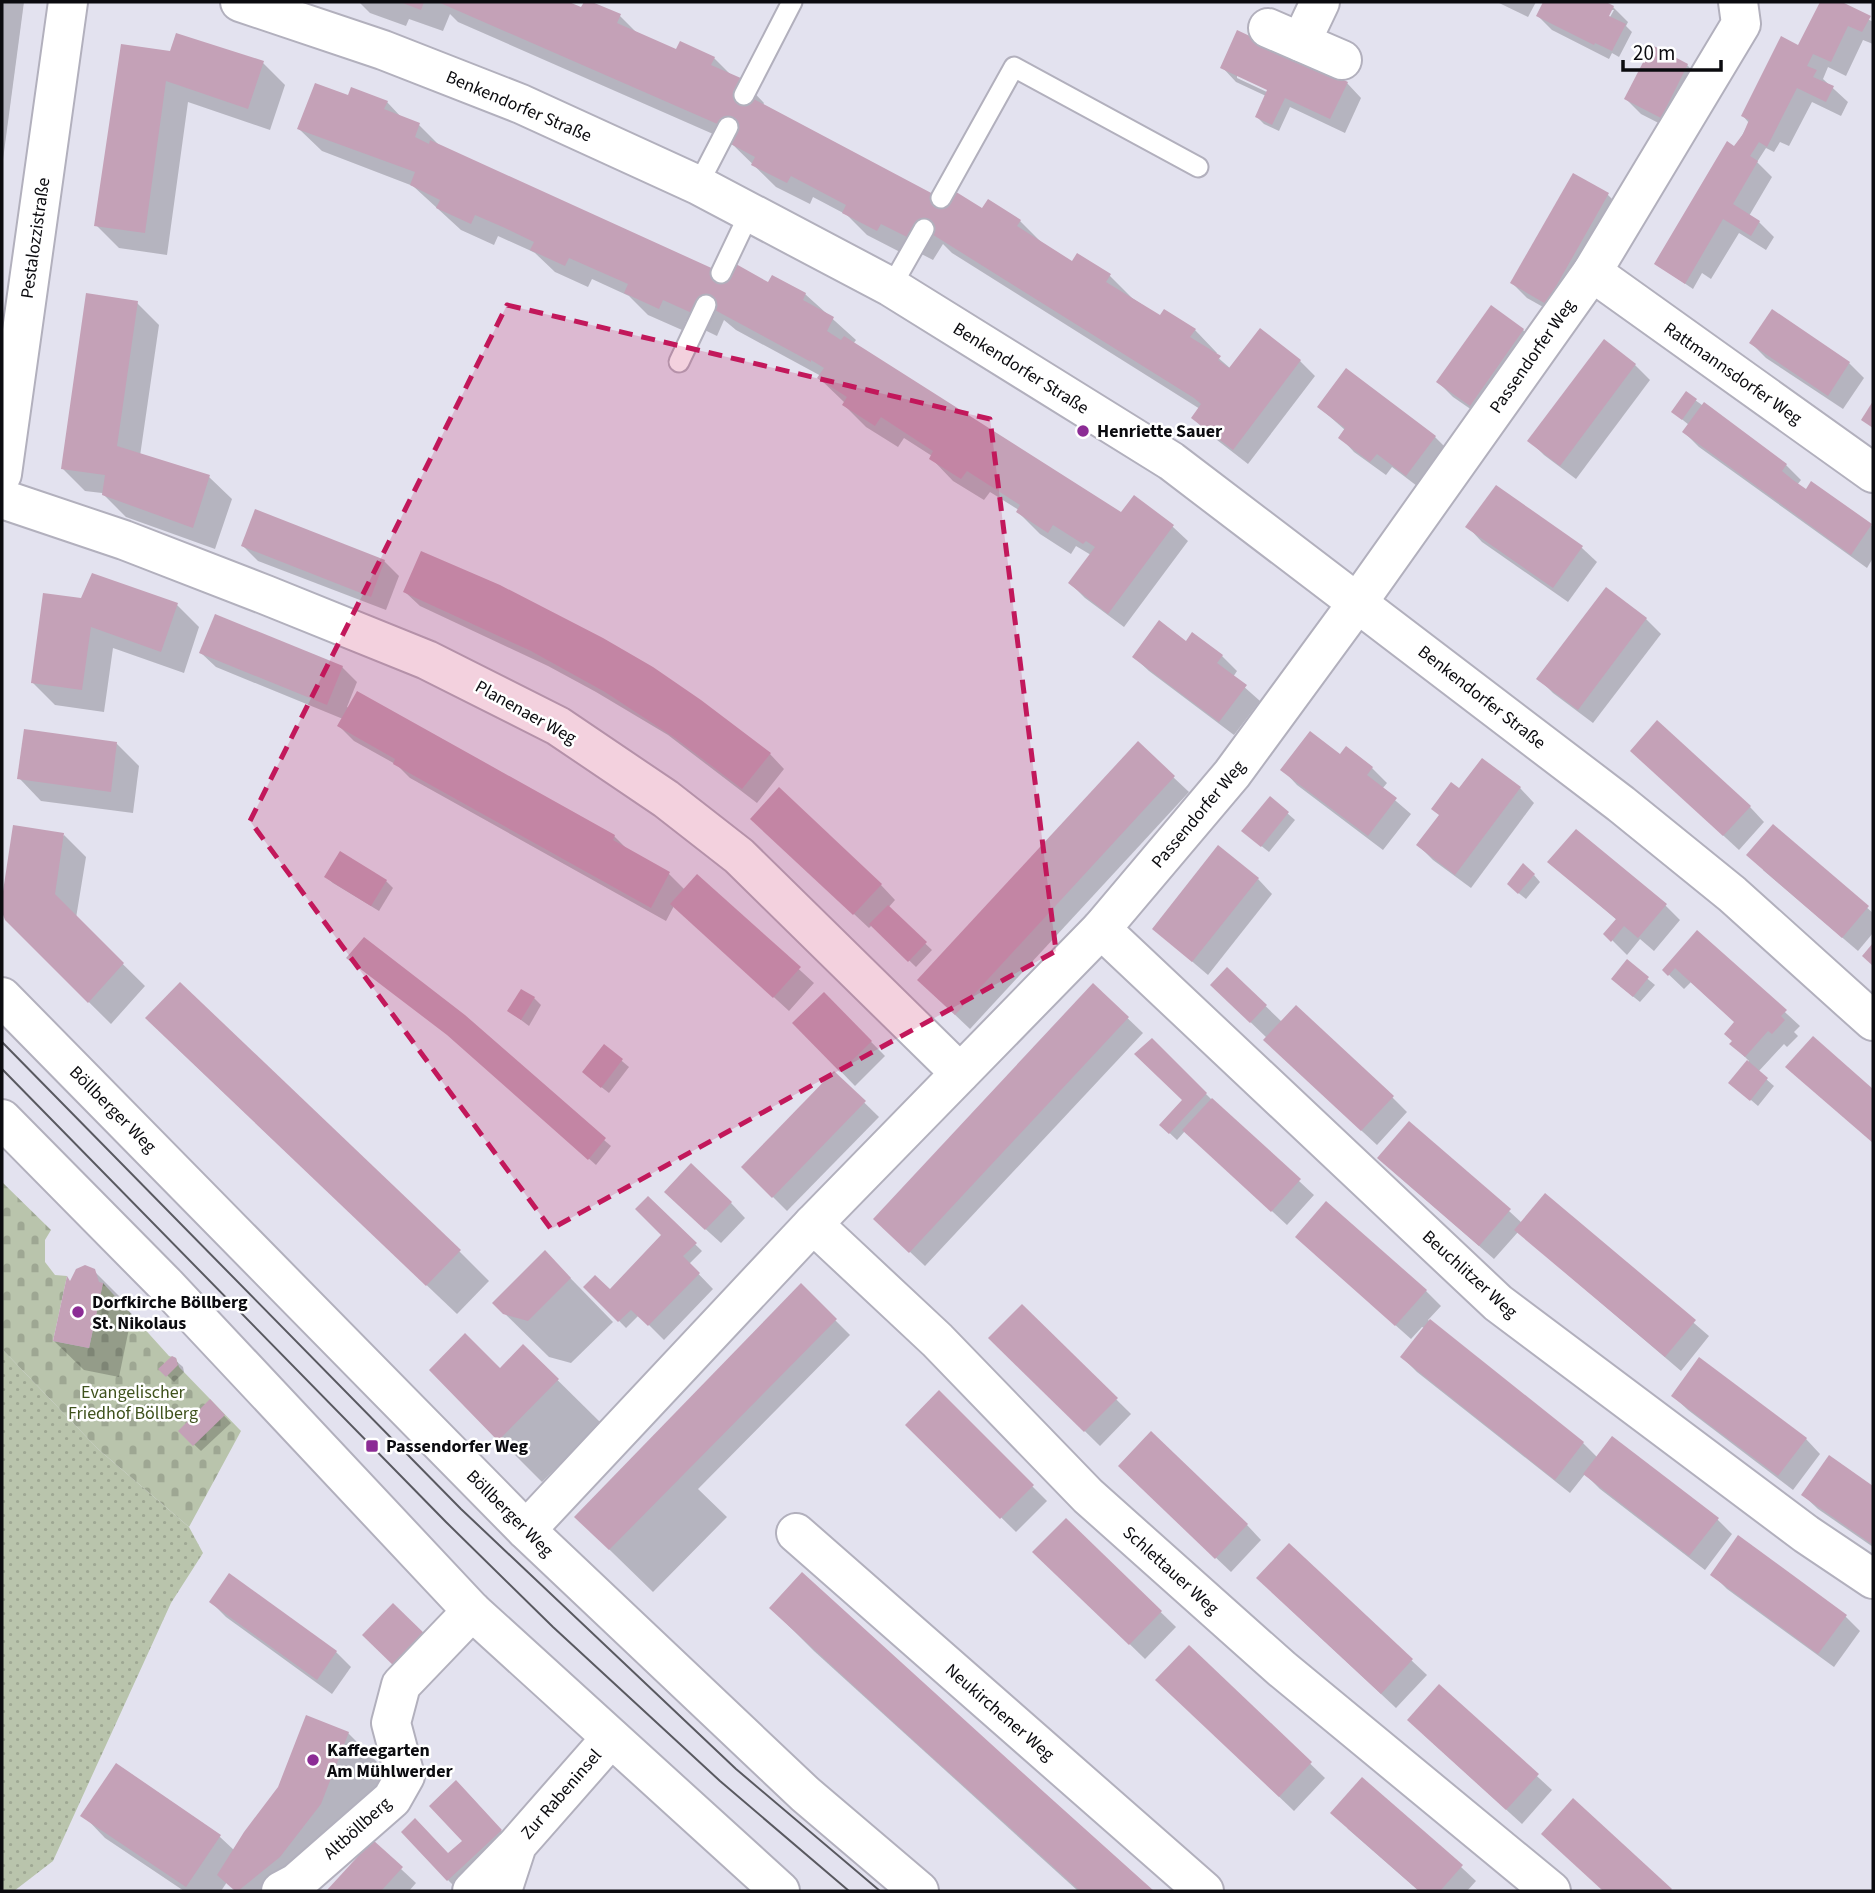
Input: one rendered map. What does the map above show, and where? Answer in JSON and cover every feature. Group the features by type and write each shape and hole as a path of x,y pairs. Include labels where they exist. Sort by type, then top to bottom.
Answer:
{"street":[{"name":"Pestalozzistraße","path":"2,474 68,2"},
{"name":"Benkendorfer Straße","path":"240,2 383,50 521,104 698,185 891,288 1171,461 1620,804 1732,894 1873,1021"},
{"path":"1320,2 1285,35 1342,60"},
{"name":"Passendorfer Weg","path":"526,1530 813,1224 1101,929 1232,774 1358,602 1592,272 1741,24 1738,2"},
{"name":"Rattmannsdorfer Weg","path":"1592,272 1873,473"},
{"name":"Planenaer Weg","path":"2,499 136,545 428,660 558,726 666,799 739,856 960,1073"},
{"name":"Beuchlitzer Weg","path":"1101,929 1498,1303 1806,1534 1873,1579"},
{"name":"Böllberger Weg","path":"2,997 526,1530 805,1794 919,1891"},
{"path":"2,1119 165,1284 472,1611 780,1891"},
{"name":"Schlettauer Weg","path":"813,1224 937,1340 1088,1496 1282,1669 1551,1891"},
{"name":"Neukirchener Weg","path":"796,1533 1204,1891"},
{"name":"Altböllberg","path":"281,1891 296,1883 392,1799 405,1776 391,1723 401,1685 472,1611"},
{"name":"Zur Rabeninsel","path":"502,1891 517,1845 611,1738"},
{"path":"472,1891 517,1845"}],"lane":[{"path":"744,95 792,2"},
{"path":"940,198 1014,67 1198,167"},
{"path":"698,185 728,127"},
{"path":"721,273 750,212"},
{"path":"891,288 924,229"},
{"path":"679,362 706,305"}],"highlighted area":[{"path":"507,305 990,419 1056,951 551,1229 250,821"}],"green space":[{"name":"Evangelischer Friedhof Böllberg","path":"2,1182 51,1230 45,1240 45,1262 55,1275 67,1276 53,1341 89,1348 103,1283 169,1356 176,1358 179,1367 241,1431 189,1527 98,1449 2,1349"},
{"path":"2,1349 98,1449 189,1527 203,1553 171,1603 53,1861 14,1891 2,1891"}],"building":[{"path":"400,2 424,2 421,10"},
{"path":"438,2 569,2 581,7 584,2 592,2 621,14 617,23 676,49 680,41 715,57 711,65 743,79 750,97 935,195 953,190 982,208 988,199 1021,220 1017,226 1072,261 1077,253 1111,274 1106,282 1160,315 1164,309 1196,329 1190,337 1221,356 1218,360 1229,368 1260,328 1301,360 1233,450 1191,418 1201,404 1194,398 927,231 911,239 881,224 877,231 842,213 846,205 791,176 787,183 751,165 755,157 727,142 722,126"},
{"path":"1543,2 1606,2 1614,6 1609,16 1626,24 1612,51 1536,16"},
{"path":"1820,2 1842,2 1871,16 1862,32 1848,26 1831,62 1813,54 1807,66 1817,70 1813,77 1834,86 1826,102 1797,88 1767,147 1759,142 1750,156 1758,161 1733,204 1760,221 1751,236 1723,219 1685,284 1654,264 1727,141 1734,146 1743,134 1749,120 1741,116 1781,36 1798,45"},
{"path":"1237,30 1348,82 1330,119 1285,98 1272,125 1255,117 1267,90 1220,68"},
{"path":"176,33 264,61 248,109 166,81 145,233 94,226 121,44 170,51"},
{"path":"1652,45 1688,64 1661,118 1624,99"},
{"path":"315,83 348,95 351,87 388,101 384,109 420,123 415,137 429,144 430,140 729,276 736,264 768,282 772,275 806,293 803,300 834,317 827,331 841,340 844,336 1121,512 1134,495 1174,525 1108,614 1068,583 1095,547 1086,541 1083,544 1053,525 1048,533 1016,512 1020,505 967,471 961,479 929,459 933,451 881,417 875,426 842,405 847,397 817,378 824,368 811,360 700,302 694,314 663,300 659,309 624,293 628,284 569,258 565,266 530,250 534,242 505,228 475,215 471,224 436,208 440,200 410,185 415,172 297,129"},
{"path":"1573,173 1609,193 1546,304 1510,283"},
{"path":"86,293 138,301 117,446 210,475 193,528 102,495 105,475 61,469"},
{"path":"1491,305 1524,329 1470,406 1436,382"},
{"path":"1772,309 1850,362 1828,396 1749,343"},
{"path":"1604,339 1636,364 1560,466 1527,441"},
{"path":"1346,368 1436,436 1406,476 1377,454 1370,462 1338,438 1345,428 1317,407"},
{"path":"1686,391 1697,399 1682,420 1671,412"},
{"path":"1873,401 1873,428 1861,420"},
{"path":"1704,402 1787,464 1782,471 1793,480 1806,489 1811,481 1872,524 1851,555 1682,432"},
{"path":"1496,485 1583,546 1553,588 1465,527"},
{"path":"255,509 385,560 371,597 241,546"},
{"path":"421,551 500,585 603,638 653,667 771,753 742,789 675,738 605,692 531,651 403,592"},
{"path":"92,573 178,603 161,652 91,627 82,690 31,683 43,593 81,598"},
{"path":"1606,587 1647,618 1578,710 1536,679"},
{"path":"215,614 343,666 327,705 199,653"},
{"path":"1159,620 1186,641 1192,632 1223,655 1217,663 1247,685 1219,722 1132,657"},
{"path":"357,691 615,835 613,840 670,872 651,908 393,764 395,759 337,726"},
{"path":"1657,720 1751,806 1723,836 1630,751"},
{"path":"24,729 117,742 111,792 17,779"},
{"path":"1310,731 1340,754 1346,746 1373,767 1367,775 1397,798 1368,836 1280,770"},
{"path":"1138,741 1175,776 955,1015 917,980"},
{"path":"1482,758 1521,787 1455,875 1416,845 1439,815 1431,809 1451,782 1459,788"},
{"path":"779,787 882,884 853,915 750,819"},
{"path":"1270,796 1289,812 1261,847 1241,831"},
{"path":"1773,824 1869,906 1842,938 1746,855"},
{"path":"13,825 64,833 55,894 124,963 88,1003 5,920 2,898"},
{"path":"1576,829 1667,904 1638,938 1624,926 1611,942 1603,934 1616,919 1547,862"},
{"path":"1218,845 1259,878 1192,962 1152,929"},
{"path":"340,851 387,880 371,906 324,877"},
{"path":"1523,863 1535,874 1518,894 1507,884"},
{"path":"697,874 801,967 773,998 670,904"},
{"path":"888,905 927,942 908,962 869,924"},
{"path":"1697,930 1787,1010 1781,1016 1785,1020 1772,1034 1768,1031 1745,1057 1729,1044 1732,1041 1724,1034 1734,1022 1675,968 1668,976 1662,970"},
{"path":"364,937 465,1015 606,1138 588,1160 447,1035 346,958"},
{"path":"1873,943 1873,966 1862,956"},
{"path":"1627,959 1649,977 1633,997 1611,979"},
{"path":"1227,967 1267,1005 1250,1023 1210,985"},
{"path":"180,982 461,1250 426,1286 145,1018"},
{"path":"1093,983 1129,1017 909,1253 873,1219"},
{"path":"521,989 535,997 521,1020 507,1011"},
{"path":"824,992 872,1041 840,1072 792,1023"},
{"path":"1296,1005 1394,1096 1361,1131 1263,1040"},
{"path":"1813,1036 1873,1089 1873,1143 1785,1067"},
{"path":"1152,1038 1207,1093 1169,1134 1159,1125 1182,1100 1134,1054"},
{"path":"604,1044 623,1059 601,1088 582,1072"},
{"path":"1747,1060 1768,1078 1750,1101 1728,1083"},
{"path":"834,1071 866,1101 772,1198 741,1167"},
{"path":"1212,1098 1301,1179 1271,1212 1182,1130"},
{"path":"1409,1121 1511,1209 1479,1246 1377,1158"},
{"path":"691,1163 732,1202 705,1230 664,1192"},
{"path":"1545,1193 1696,1320 1665,1357 1514,1230"},
{"path":"648,1196 697,1243 683,1256 700,1273 648,1326 631,1310 618,1322 583,1287 595,1275 610,1289 661,1235 635,1209"},
{"path":"1326,1201 1427,1290 1395,1326 1295,1237"},
{"path":"545,1250 571,1278 528,1321 503,1314 492,1303"},
{"name":"Dorfkirche Böllberg St. Nikolaus","path":"85,1265 95,1269 99,1282 103,1283 89,1348 53,1341 67,1276 70,1281 76,1269"},
{"path":"801,1283 837,1319 609,1550 574,1517"},
{"path":"1022,1304 1118,1398 1084,1432 988,1338"},
{"path":"1430,1319 1584,1442 1555,1480 1400,1357"},
{"path":"465,1333 500,1368 523,1344 559,1379 498,1441 429,1370"},
{"path":"172,1356 176,1358 178,1365 166,1377 158,1369"},
{"path":"1699,1357 1807,1438 1778,1476 1671,1396"},
{"path":"939,1390 1034,1485 1000,1519 905,1425"},
{"path":"210,1399 225,1415 193,1446 178,1431"},
{"path":"1151,1431 1248,1524 1215,1559 1118,1466"},
{"path":"1612,1436 1719,1518 1689,1556 1583,1474"},
{"path":"1829,1455 1873,1486 1873,1545 1801,1495"},
{"path":"1066,1518 1162,1611 1129,1645 1032,1552"},
{"path":"1738,1535 1847,1615 1818,1654 1710,1575"},
{"path":"1289,1543 1413,1659 1381,1694 1256,1578"},
{"path":"802,1572 1154,1891 1080,1891 890,1719 769,1608"},
{"path":"229,1573 337,1651 317,1680 209,1602"},
{"path":"393,1603 429,1638 398,1670 362,1635"},
{"path":"1189,1645 1312,1762 1279,1797 1155,1680"},
{"path":"1439,1684 1539,1774 1506,1810 1407,1720"},
{"path":"306,1715 349,1732 321,1804 280,1857 235,1891 217,1875 244,1832 278,1787"},
{"path":"116,1763 221,1835 186,1887 80,1816"},
{"path":"1362,1777 1463,1865 1440,1891 1419,1891 1330,1813"},
{"path":"456,1780 502,1830 447,1881 401,1832 415,1818 448,1853 462,1841 429,1806"},
{"path":"1573,1798 1672,1889 1603,1891 1541,1834"},
{"path":"373,1840 403,1867 381,1891 327,1890"}],"tram line":[{"path":"2,1042 461,1509 736,1769 880,1891"},
{"path":"2,1069 446,1522 553,1627 720,1781 849,1891"}],"place":[{"name":"Henriette Sauer","path":"1083,431"},
{"name":"Dorfkirche Böllberg St. Nikolaus","path":"78,1312"},
{"name":"Passendorfer Weg","path":"372,1446"},
{"name":"Kaffeegarten Am Mühlwerder","path":"313,1760"}]}
